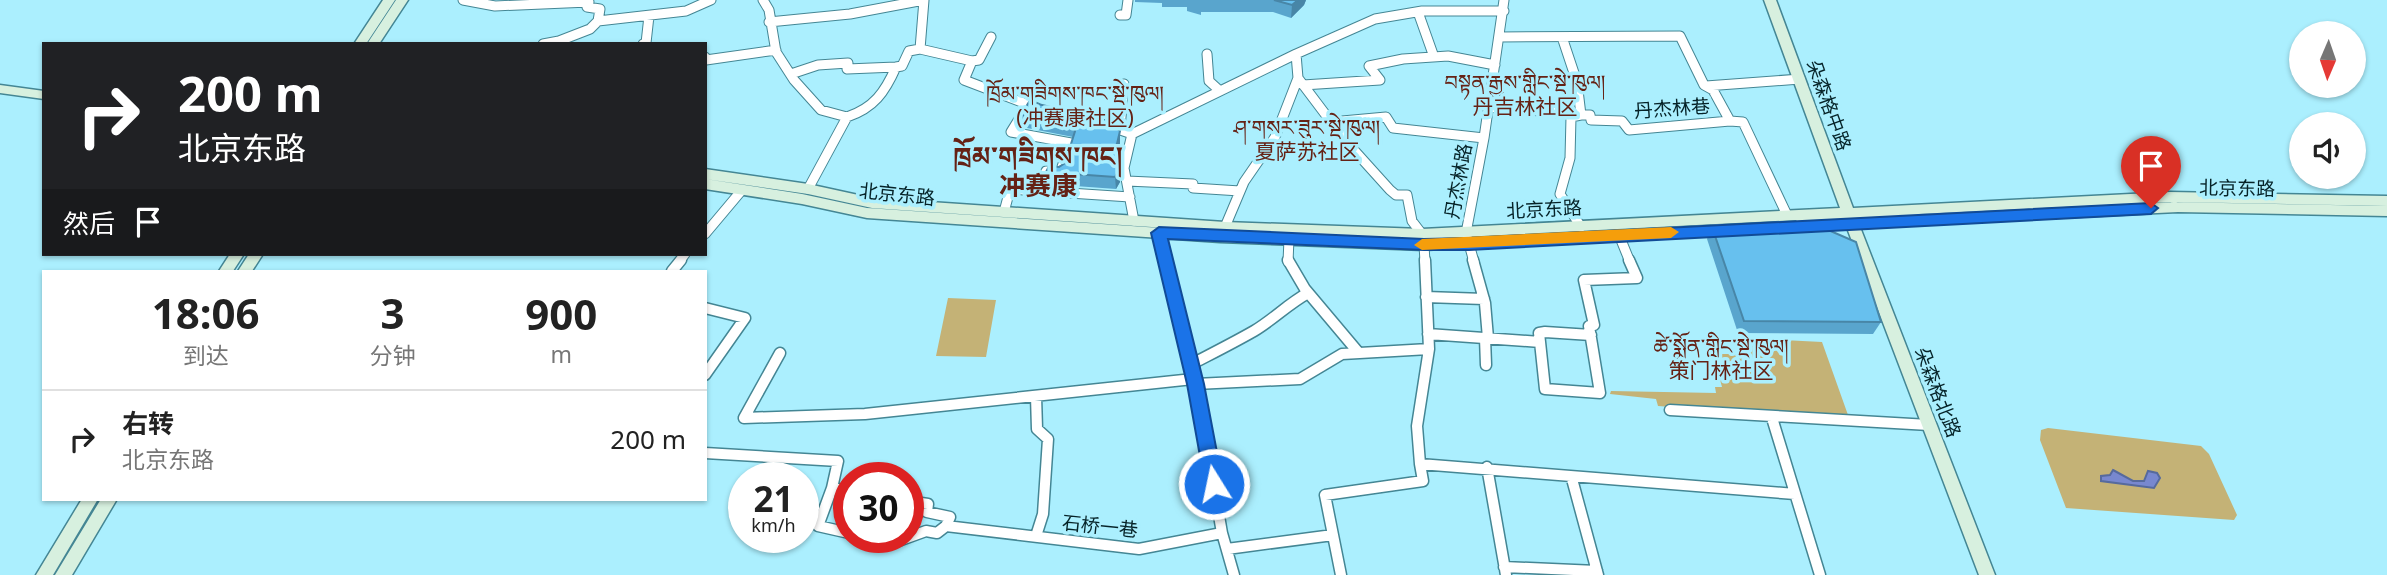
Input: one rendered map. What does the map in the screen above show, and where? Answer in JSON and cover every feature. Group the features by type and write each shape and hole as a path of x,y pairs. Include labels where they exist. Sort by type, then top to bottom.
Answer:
{"main road":[{"path":"361,42 389,0"},
{"path":"374,42 402,0"},
{"name":"朵森格中路","path":"1770,0 1850,217"},
{"path":"0,89 42,95"},
{"path":"0,99 42,105"},
{"name":"北京东路","path":"707,174 808,189 872,203 1423,239"},
{"name":"北京东路","path":"707,184 867,213 1289,239 1619,235 2170,197 2387,201"},
{"name":"北京东路","path":"1467,238 1581,227 1787,215 1850,217 2178,207 2387,211"},
{"name":"朵森格北路","path":"1850,217 1987,575"},
{"path":"44,575 89,501"},
{"path":"64,575 108,501"}],"street":[{"path":"463,0 502,3 589,2 587,8 600,9 598,20 590,29 559,42"},
{"path":"598,20 686,11 711,0"},
{"path":"763,0 769,10 776,50 790,74 821,110 847,117 861,113 886,93 896,67"},
{"path":"769,22 849,14 924,0 920,49"},
{"path":"1120,15 1126,15 1128,0"},
{"name":"丹杰林路","path":"1467,238 1504,0"},
{"path":"1132,134 1296,54 1375,19 1418,12 1504,11"},
{"path":"1418,12 1434,57"},
{"path":"646,42 649,16"},
{"name":"丹杰林巷","path":"1499,37 1680,36 1706,86 1713,90 1730,121"},
{"path":"790,74 818,65 848,63 847,69 902,66 909,51 920,49 972,61 979,60 991,37"},
{"path":"1562,37 1577,82 1581,115"},
{"path":"707,60 776,50"},
{"path":"1207,54 1209,81 1220,91"},
{"path":"1296,54 1301,81 1331,122 1390,190 1396,195 1407,195 1412,221 1423,239 1429,349 1417,426 1423,481 1325,495 1341,575"},
{"path":"1301,81 1380,80 1369,66 1403,59 1448,56 1495,65"},
{"path":"972,61 964,80 1027,106 1053,112"},
{"name":"丹杰林巷","path":"1706,86 1800,79"},
{"path":"1225,227 1240,191 1275,137 1301,81"},
{"path":"1120,128 1124,84"},
{"path":"1004,212 1012,182 1041,182 1046,172 1060,172 1070,143 1011,132 1027,106"},
{"path":"1487,106 1581,115"},
{"path":"1581,115 1572,117 1570,158 1560,194 1581,227"},
{"name":"丹杰林巷","path":"1581,115 1590,116 1591,120 1622,121 1629,130 1743,122 1787,215"},
{"path":"808,189 847,117"},
{"path":"1331,122 1386,117 1393,128 1484,138"},
{"path":"1093,122 1120,128 1132,134"},
{"path":"1132,134 1124,167 1134,221"},
{"path":"1127,181 1193,184 1194,188 1240,191"},
{"path":"1010,188 1130,197"},
{"path":"707,232 742,190"},
{"path":"1159,233 1195,381 1222,533 1234,575"},
{"path":"1591,335 1539,333 1545,388 1600,393 1591,335 1589,326 1594,326 1584,280 1637,278 1619,235"},
{"path":"1467,238 1484,299 1486,365"},
{"path":"1289,239 1288,263 1308,293 1358,352"},
{"path":"673,270 683,256"},
{"path":"1190,365 1253,331 1282,312 1285,306 1308,293"},
{"path":"1426,297 1484,299"},
{"path":"707,308 745,318 707,372"},
{"path":"1428,334 1540,342"},
{"path":"780,353 744,418 865,414 1195,381 1300,379 1342,354 1429,349"},
{"name":"石桥一巷","path":"1036,396 1037,429 1048,439 1043,514 1036,537 1139,549 1222,533"},
{"path":"1670,410 1929,425"},
{"path":"1772,418 1820,575"},
{"path":"707,453 838,461 832,488 818,526 833,529"},
{"path":"1420,464 1487,467 1572,479 1795,494"},
{"path":"1487,467 1505,571 1597,573 1572,479"},
{"path":"924,503 928,504 927,512 950,517 946,526 937,533 924,532"},
{"path":"946,526 1036,537"},
{"path":"1227,550 1333,535"}],"shaded area":[{"path":"948,298 996,300 986,357 936,356"},
{"path":"1740,338 1822,342 1848,415 1777,413 1776,410 1764,411 1764,414 1658,406 1656,399 1610,394 1611,391 1716,393 1715,387 1722,387 1713,354 1733,354 1742,348"},
{"path":"2048,428 2201,446 2209,454 2237,515 2234,520 2066,508 2040,440 2041,430"}],"water":[{"path":"2113,470 2133,481 2144,481 2148,471 2157,473 2160,478 2154,488 2101,481 2101,476 2110,475"}],"building":[{"path":"1274,0 1298,0 1292,5"},
{"path":"1029,102 1107,120 1120,131 1116,148 1119,170 1115,177 1046,172 1049,166 1059,167 1065,163 1076,128 1071,124 1021,115"},
{"path":"1812,223 1856,242 1881,322 1744,321 1712,227"}],"slow traffic":[{"path":"1422,245 1671,232"}],"district":[{"name":"བསྟན་རྒྱས་གླིང་སྡེ་ཁུལ། 丹吉林社区","path":"1525,95"},
{"name":"ཁྲོམ་གཟིགས་ཁང་སྡེ་ཁུལ། (冲赛康社区)","path":"1075,106"},
{"name":"ཤ་གསར་ཟུར་སྡེ་ཁུལ། 夏萨苏社区","path":"1307,140"},
{"name":"ཁྲོམ་གཟིགས་ཁང། 冲赛康","path":"1038,171"},
{"name":"ཚེ་སྨོན་གླིང་སྡེ་ཁུལ། 策门林社区","path":"1721,359"}],"route":[{"path":"1214,484 1196,384 1159,233 1424,245 1469,244 2151,208"}]}
